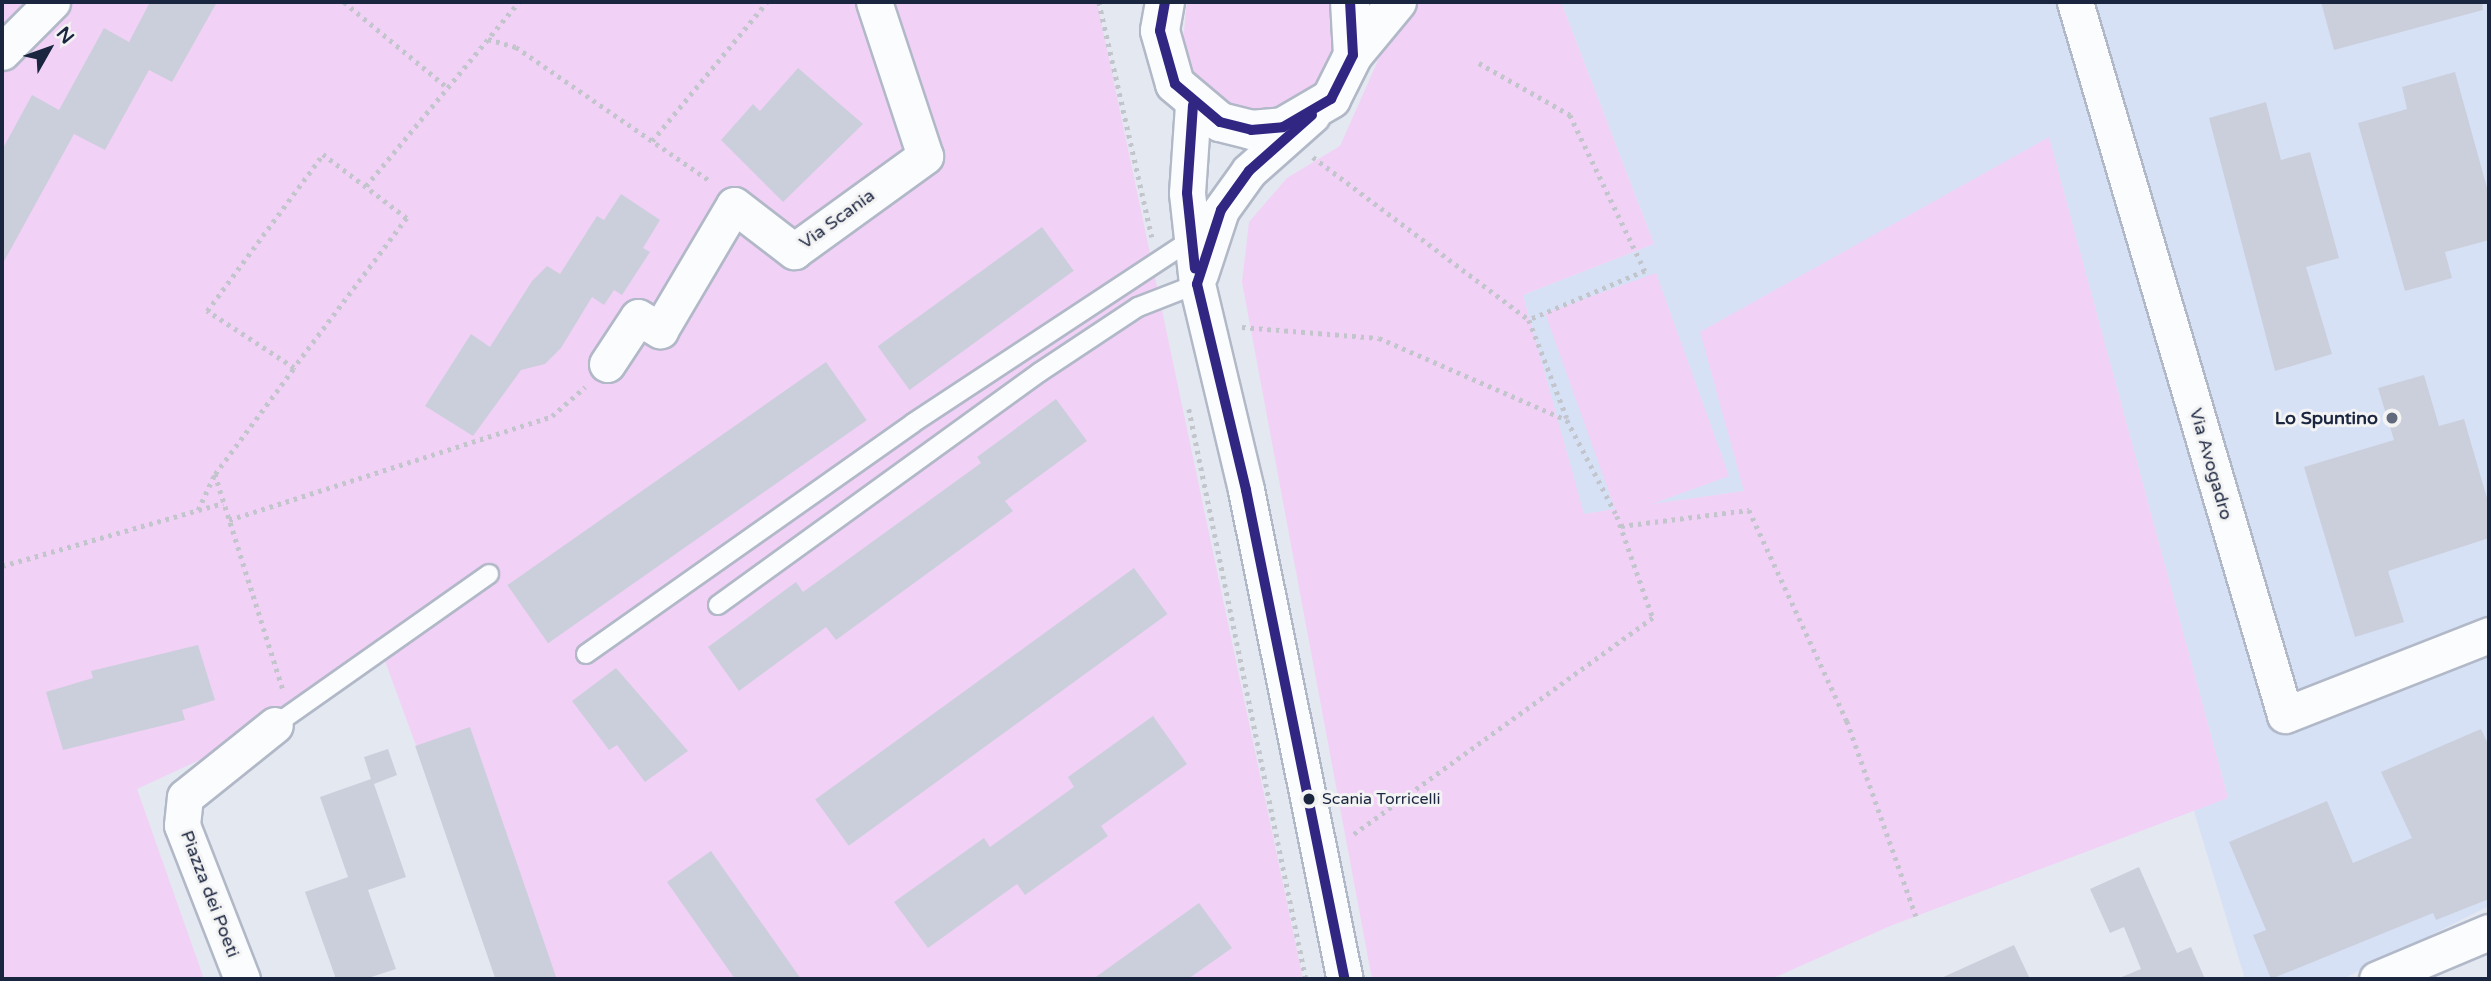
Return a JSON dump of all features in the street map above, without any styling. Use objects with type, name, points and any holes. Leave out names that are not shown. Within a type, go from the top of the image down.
[{"type":"main road","points":[[1165,2],[1164,58],[1193,105],[1220,122],[1251,130],[1300,126],[1345,78],[1353,55],[1397,2]]},
{"type":"main road","points":[[1350,2],[1353,55]]},
{"type":"street","points":[[2,52],[52,2]]},
{"type":"street","name":"Via Scania","points":[[734,205],[794,251],[925,156],[874,2]]},
{"type":"street","name":"Via Avogadro","points":[[2075,2],[2285,715],[2489,635]]},
{"type":"street","points":[[1193,105],[1203,234],[1197,284],[1345,979]]},
{"type":"street","points":[[1203,234],[1250,172],[1300,126]]},
{"type":"street","points":[[607,363],[638,317],[660,330],[734,205]]},
{"type":"street","name":"Piazza dei Poeti","points":[[242,979],[183,825],[185,797],[283,720]]},
{"type":"street","points":[[2377,979],[2489,932]]},
{"type":"lane","points":[[586,654],[1156,258],[1203,234]]},
{"type":"lane","points":[[719,605],[1040,372],[1138,307],[1197,284]]},
{"type":"lane","points":[[283,720],[489,574]]},
{"type":"path","points":[[344,2],[448,88]]},
{"type":"path","points":[[366,187],[519,2]]},
{"type":"path","points":[[652,141],[767,2]]},
{"type":"path","points":[[1099,2],[1156,258]]},
{"type":"path","points":[[488,39],[516,47],[652,141],[734,205]]},
{"type":"path","points":[[1479,63],[1570,115],[1646,271],[1530,320]]},
{"type":"path","points":[[1300,126],[1530,320],[1567,419],[1621,526],[1653,618],[1320,862]]},
{"type":"path","points":[[197,510],[215,474],[407,218],[323,154],[207,311],[294,368]]},
{"type":"path","points":[[1208,328],[1275,326],[1379,338],[1567,419]]},
{"type":"path","points":[[229,520],[552,416],[607,363]]},
{"type":"path","points":[[1187,404],[1306,979]]},
{"type":"path","points":[[215,474],[283,720]]},
{"type":"path","points":[[2,566],[223,503]]},
{"type":"path","points":[[1621,526],[1749,510],[1847,721],[1916,916]]},
{"type":"shaded area","points":[[2,2],[1097,2],[1303,979],[502,979],[382,653],[275,725],[137,789],[204,979],[2,979]]},
{"type":"shaded area","points":[[1187,2],[1331,2],[1337,52],[1327,77],[1283,110],[1256,114],[1229,107],[1191,73],[1182,50]]},
{"type":"shaded area","points":[[1404,2],[1561,2],[1654,244],[1523,295],[1584,514],[1615,509],[1545,313],[1656,273],[1729,476],[1652,504],[1744,491],[1700,332],[2049,137],[2228,798],[1890,926],[1771,979],[1372,979],[1242,282],[1249,222],[1287,178],[1340,146]]},
{"type":"shaded area","points":[[1561,2],[2489,2],[2489,906],[2343,979],[2245,979],[2193,808],[2228,798],[2049,138],[1745,491],[1583,514],[1523,295],[1654,244]]},
{"type":"building","points":[[150,2],[217,2],[172,82],[149,70],[105,150],[74,134],[2,265],[2,150],[32,95],[59,110],[104,28],[129,42]]},
{"type":"building","points":[[2321,2],[2482,2],[2483,10],[2334,50]]},
{"type":"building","points":[[798,68],[863,124],[783,202],[721,140],[753,104],[760,111]]},
{"type":"building","points":[[2455,72],[2489,195],[2489,240],[2445,252],[2452,278],[2405,291],[2358,123],[2407,109],[2402,87]]},
{"type":"building","points":[[2266,102],[2281,160],[2310,152],[2339,258],[2306,267],[2332,354],[2275,371],[2209,118]]},
{"type":"building","points":[[621,194],[660,220],[643,248],[650,252],[622,295],[614,290],[604,305],[592,297],[561,348],[545,364],[521,370],[473,436],[425,406],[471,334],[490,347],[532,281],[547,266],[560,274],[597,216],[604,220]]},
{"type":"building","points":[[1042,227],[1074,271],[910,390],[878,346]]},
{"type":"building","points":[[826,362],[867,420],[548,643],[507,585]]},
{"type":"building","points":[[2424,375],[2439,426],[2464,419],[2489,505],[2489,538],[2388,571],[2404,622],[2355,637],[2304,467],[2394,440],[2378,388]]},
{"type":"building","points":[[1056,399],[1087,441],[1005,501],[1013,511],[836,640],[826,627],[739,691],[708,647],[796,582],[803,592],[981,463],[977,457]]},
{"type":"building","points":[[1134,568],[1168,614],[849,846],[815,800]]},
{"type":"building","points":[[198,645],[215,700],[182,710],[185,720],[63,750],[46,692],[93,678],[91,671]]},
{"type":"building","points":[[616,668],[688,751],[645,782],[617,745],[609,750],[572,701]]},
{"type":"building","points":[[1153,716],[1187,764],[1101,826],[1108,836],[1025,895],[1017,884],[928,948],[894,902],[984,838],[990,847],[1074,787],[1068,777]]},
{"type":"building","points":[[470,727],[557,979],[495,979],[415,746]]},
{"type":"building","points":[[2481,729],[2489,746],[2489,899],[2436,920],[2433,913],[2271,979],[2253,935],[2266,930],[2229,842],[2327,801],[2353,863],[2412,838],[2381,772]]},
{"type":"building","points":[[388,749],[397,775],[374,784],[406,877],[368,890],[396,969],[365,979],[336,979],[305,892],[348,877],[320,797],[371,779],[364,757]]},
{"type":"building","points":[[711,851],[801,979],[735,979],[667,882]]},
{"type":"building","points":[[2139,867],[2177,953],[2191,947],[2205,979],[2117,979],[2141,969],[2124,927],[2110,933],[2090,889]]},
{"type":"building","points":[[1199,903],[1232,948],[1188,979],[1093,979]]},
{"type":"building","points":[[2014,945],[2030,979],[1939,979]]},
{"type":"transit line","points":[[1165,2],[1160,31],[1175,84],[1220,122],[1251,130],[1283,127],[1331,99],[1353,55],[1350,2]]},
{"type":"transit line","points":[[1193,105],[1187,193],[1195,269]]},
{"type":"transit line","points":[[1312,115],[1249,171],[1221,210],[1197,284],[1246,490],[1345,979]]},
{"type":"place","name":"Lo Spuntino","points":[[2392,418]]},
{"type":"place","name":"Scania Torricelli","points":[[1309,799]]}]
